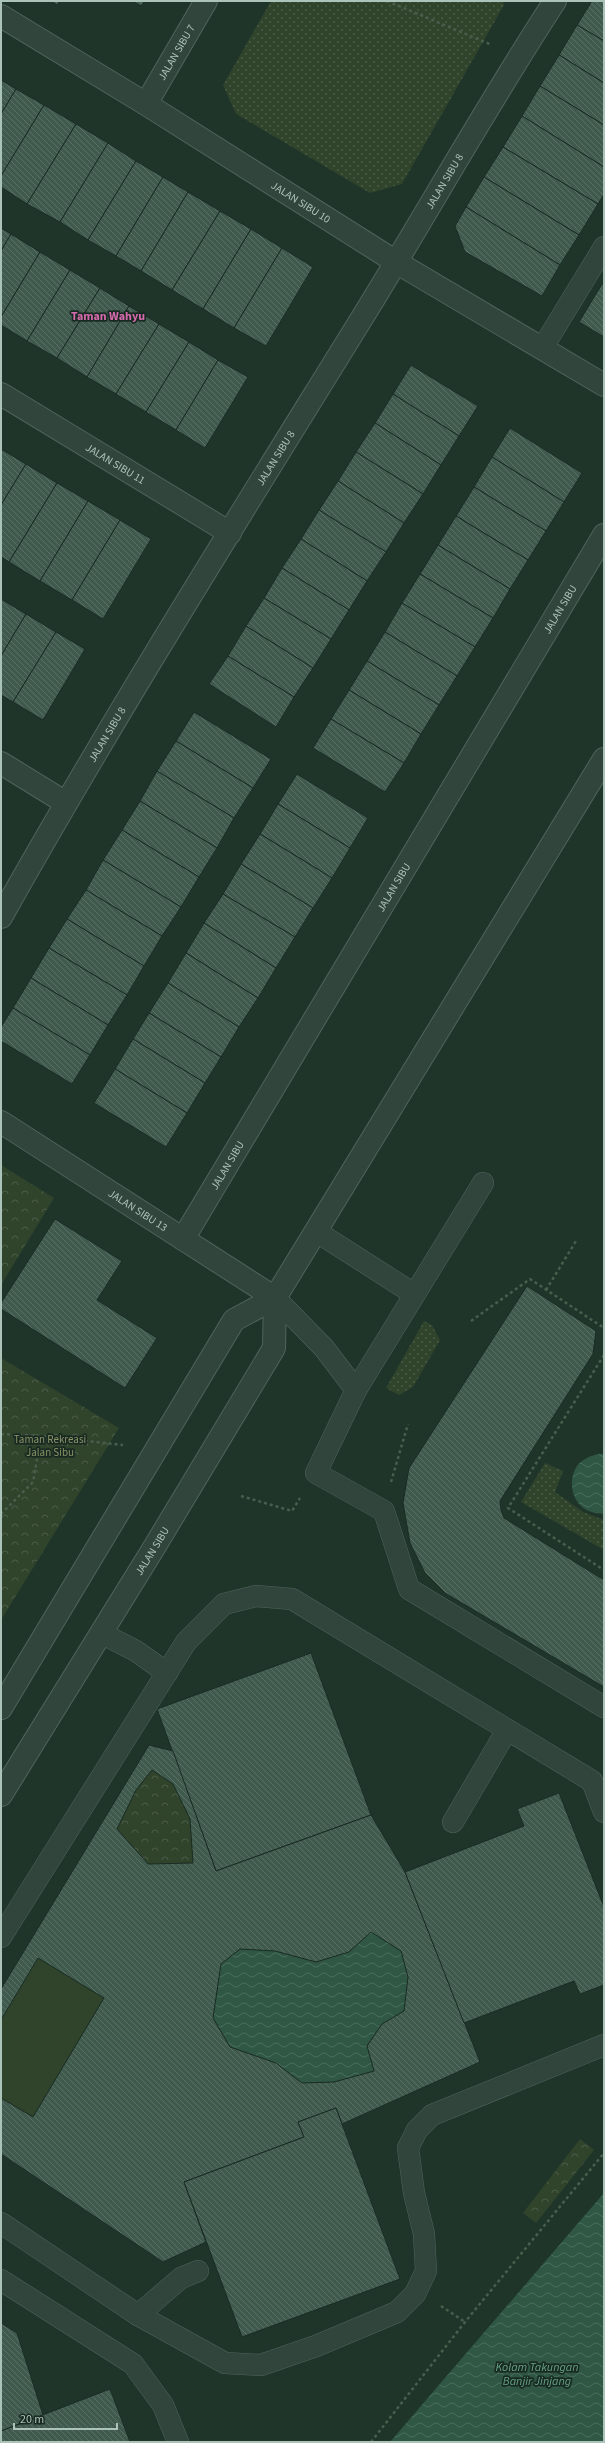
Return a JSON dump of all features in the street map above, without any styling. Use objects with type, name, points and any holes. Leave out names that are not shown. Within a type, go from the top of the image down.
[{"type":"street","name":"JALAN SIBU 7","points":[[146,104],[206,1]]},
{"type":"street","name":"JALAN SIBU 8","points":[[1,918],[66,803],[396,262],[519,56],[555,1]]},
{"type":"street","name":"JALAN SIBU 10","points":[[1,16],[146,104],[396,262],[543,347],[604,385]]},
{"type":"street","name":"JALAN SIBU 11","points":[[1,394],[230,533]]},
{"type":"street","name":"JALAN SIBU","points":[[184,1239],[604,535]]},
{"type":"street","points":[[1,1708],[234,1320],[275,1298],[317,1232],[604,759]]},
{"type":"street","points":[[1,763],[66,803]]},
{"type":"street","name":"JALAN SIBU 13","points":[[1,1122],[275,1298]]},
{"type":"street","name":"JALAN SIBU","points":[[1,1795],[274,1348],[275,1298]]},
{"type":"lane","points":[[543,347],[604,247]]},
{"type":"lane","points":[[483,1184],[356,1390],[316,1474],[384,1511],[409,1589],[604,1707]]},
{"type":"lane","points":[[317,1232],[414,1294]]},
{"type":"lane","points":[[275,1298],[324,1348],[356,1390]]},
{"type":"lane","points":[[1,1938],[186,1642],[224,1604],[256,1596],[292,1599],[592,1781],[604,1812]]},
{"type":"lane","points":[[101,1633],[136,1651],[166,1673]]},
{"type":"lane","points":[[453,1822],[508,1730]]},
{"type":"lane","points":[[1,2223],[138,2315],[224,2362],[261,2365],[316,2346],[397,2312],[416,2294],[426,2271],[424,2234],[414,2194],[408,2148],[417,2130],[432,2115],[604,2045]]},
{"type":"lane","points":[[138,2315],[181,2278],[198,2271]]},
{"type":"lane","points":[[2,2283],[133,2364],[163,2405],[178,2442]]},
{"type":"path","points":[[387,1],[519,56]]},
{"type":"path","points":[[546,1290],[576,1241]]},
{"type":"path","points":[[471,1321],[530,1279],[604,1328]]},
{"type":"path","points":[[604,1355],[508,1508],[604,1570]]},
{"type":"path","points":[[384,1511],[408,1424]]},
{"type":"path","points":[[1,1434],[41,1436],[123,1445]]},
{"type":"path","points":[[1,1514],[33,1482],[41,1436]]},
{"type":"path","points":[[241,1496],[292,1511],[316,1474]]},
{"type":"path","points":[[371,2442],[470,2316],[604,2153]]},
{"type":"green space","points":[[271,1],[503,1],[504,5],[402,184],[370,193],[236,114],[223,85]]},
{"type":"green space","points":[[1,1165],[54,1198],[1,1285]]},
{"type":"green space","points":[[424,1321],[432,1325],[440,1340],[413,1387],[399,1395],[386,1388]]},
{"type":"green space","name":"Taman Rekreasi Jalan Sibu","points":[[1,1358],[119,1428],[1,1620]]},
{"type":"green space","points":[[545,1463],[563,1471],[555,1492],[583,1512],[604,1520],[604,1550],[521,1502]]},
{"type":"green space","points":[[152,1770],[173,1784],[190,1819],[193,1863],[148,1864],[117,1829],[136,1790]]},
{"type":"green space","points":[[38,1958],[104,1998],[33,2117],[1,2098],[1,2020]]},
{"type":"green space","points":[[580,2139],[594,2150],[536,2223],[523,2213]]},
{"type":"water","points":[[598,1454],[604,1454],[604,1514],[591,1512],[583,1508],[575,1498],[572,1485],[574,1472],[581,1461]]},
{"type":"water","points":[[371,1932],[401,1951],[408,1977],[404,2011],[382,2024],[367,2045],[374,2071],[334,2082],[302,2083],[276,2063],[230,2047],[213,2018],[221,1964],[240,1949],[275,1951],[316,1962],[349,1952]]},
{"type":"water","name":"Kolam Takungan Banjir Jinjang","points":[[604,2193],[604,2442],[390,2442]]},
{"type":"building","points":[[51,1],[60,1],[57,5]]},
{"type":"building","points":[[132,1],[145,1],[141,6]]},
{"type":"building","points":[[592,1],[604,1],[604,41],[577,25]]},
{"type":"building","points":[[577,25],[604,41],[604,83],[559,55]]},
{"type":"building","points":[[559,55],[604,83],[604,125],[540,86]]},
{"type":"building","points":[[1,80],[16,89],[1,114]]},
{"type":"building","points":[[540,86],[604,125],[604,167],[522,116]]},
{"type":"building","points":[[16,89],[44,105],[1,176],[1,114]]},
{"type":"building","points":[[44,105],[76,124],[27,204],[1,187],[1,176]]},
{"type":"building","points":[[522,116],[604,167],[604,194],[598,204],[503,147]]},
{"type":"building","points":[[76,124],[108,143],[60,222],[27,204]]},
{"type":"building","points":[[108,143],[136,161],[88,240],[60,222]]},
{"type":"building","points":[[503,147],[598,204],[579,235],[484,177]]},
{"type":"building","points":[[136,161],[163,177],[116,256],[88,240]]},
{"type":"building","points":[[163,177],[188,192],[141,271],[116,256]]},
{"type":"building","points":[[484,177],[579,235],[560,265],[466,207]]},
{"type":"building","points":[[188,192],[220,211],[172,290],[141,271]]},
{"type":"building","points":[[466,207],[560,265],[542,296],[465,252],[455,226]]},
{"type":"building","points":[[220,211],[251,229],[203,309],[172,290]]},
{"type":"building","points":[[1,228],[11,234],[1,251]]},
{"type":"building","points":[[251,229],[282,248],[234,328],[203,309]]},
{"type":"building","points":[[11,234],[40,252],[1,317],[1,251]]},
{"type":"building","points":[[282,248],[313,267],[266,346],[234,328]]},
{"type":"building","points":[[40,252],[70,270],[27,341],[1,325],[1,317]]},
{"type":"building","points":[[70,270],[100,288],[57,358],[27,341]]},
{"type":"building","points":[[602,284],[604,285],[604,337],[579,322]]},
{"type":"building","points":[[100,288],[129,306],[87,377],[57,358]]},
{"type":"building","points":[[129,306],[159,324],[116,394],[87,377]]},
{"type":"building","points":[[159,324],[189,342],[146,412],[116,394]]},
{"type":"building","points":[[189,342],[218,360],[176,430],[146,412]]},
{"type":"building","points":[[218,360],[248,377],[205,448],[176,430]]},
{"type":"building","points":[[411,365],[478,406],[459,436],[393,394]]},
{"type":"building","points":[[393,394],[459,436],[441,465],[375,423]]},
{"type":"building","points":[[375,423],[441,465],[423,494],[356,452]]},
{"type":"building","points":[[510,428],[582,473],[564,502],[492,457]]},
{"type":"building","points":[[1,449],[26,464],[1,505]]},
{"type":"building","points":[[356,452],[423,494],[404,523],[338,481]]},
{"type":"building","points":[[492,457],[564,502],[546,531],[474,487]]},
{"type":"building","points":[[26,464],[57,483],[9,562],[1,557],[1,505]]},
{"type":"building","points":[[338,481],[404,523],[386,552],[319,510]]},
{"type":"building","points":[[57,483],[88,501],[40,581],[9,562]]},
{"type":"building","points":[[474,487],[546,531],[528,560],[456,516]]},
{"type":"building","points":[[88,501],[120,520],[72,600],[40,581]]},
{"type":"building","points":[[319,510],[386,552],[367,581],[301,539]]},
{"type":"building","points":[[456,516],[528,560],[510,589],[438,545]]},
{"type":"building","points":[[120,520],[151,539],[103,619],[72,600]]},
{"type":"building","points":[[301,539],[367,581],[349,610],[282,568]]},
{"type":"building","points":[[438,545],[510,589],[493,618],[420,574]]},
{"type":"building","points":[[282,568],[349,610],[331,639],[264,598]]},
{"type":"building","points":[[420,574],[493,618],[475,647],[402,603]]},
{"type":"building","points":[[264,598],[331,639],[313,668],[246,626]]},
{"type":"building","points":[[1,599],[26,614],[1,656]]},
{"type":"building","points":[[402,603],[475,647],[457,676],[385,632]]},
{"type":"building","points":[[26,614],[56,632],[13,702],[1,695],[1,656]]},
{"type":"building","points":[[246,626],[313,668],[294,697],[228,656]]},
{"type":"building","points":[[56,632],[85,649],[43,720],[13,702]]},
{"type":"building","points":[[385,632],[457,676],[439,705],[367,661]]},
{"type":"building","points":[[228,656],[294,697],[276,727],[209,684]]},
{"type":"building","points":[[367,661],[439,705],[421,734],[349,690]]},
{"type":"building","points":[[349,690],[421,734],[404,763],[331,719]]},
{"type":"building","points":[[194,712],[271,759],[253,788],[176,741]]},
{"type":"building","points":[[331,719],[404,763],[385,792],[313,748]]},
{"type":"building","points":[[176,741],[253,788],[234,818],[157,771]]},
{"type":"building","points":[[157,771],[234,818],[217,848],[140,801]]},
{"type":"building","points":[[297,774],[368,818],[350,848],[278,804]]},
{"type":"building","points":[[140,801],[217,848],[199,877],[122,830]]},
{"type":"building","points":[[278,804],[350,848],[332,878],[260,834]]},
{"type":"building","points":[[122,830],[199,877],[181,907],[103,860]]},
{"type":"building","points":[[260,834],[332,878],[313,908],[241,864]]},
{"type":"building","points":[[103,860],[181,907],[162,936],[86,890]]},
{"type":"building","points":[[241,864],[313,908],[295,937],[223,894]]},
{"type":"building","points":[[86,890],[162,936],[144,966],[67,919]]},
{"type":"building","points":[[223,894],[295,937],[276,968],[204,923]]},
{"type":"building","points":[[67,919],[144,966],[127,995],[49,948]]},
{"type":"building","points":[[204,923],[276,968],[258,998],[186,953]]},
{"type":"building","points":[[49,948],[127,995],[108,1025],[31,978]]},
{"type":"building","points":[[186,953],[258,998],[239,1027],[168,983]]},
{"type":"building","points":[[31,978],[108,1025],[90,1055],[13,1008]]},
{"type":"building","points":[[168,983],[239,1027],[221,1057],[149,1013]]},
{"type":"building","points":[[13,1008],[90,1055],[72,1084],[1,1041],[1,1027]]},
{"type":"building","points":[[149,1013],[221,1057],[205,1083],[133,1039]]},
{"type":"building","points":[[133,1039],[205,1083],[187,1113],[115,1069]]},
{"type":"building","points":[[115,1069],[187,1113],[166,1147],[94,1103]]},
{"type":"building","points":[[55,1219],[122,1261],[97,1300],[157,1338],[125,1388],[1,1309],[1,1303]]},
{"type":"building","points":[[527,1286],[596,1331],[593,1354],[500,1501],[501,1510],[504,1518],[604,1580],[604,1687],[445,1593],[425,1573],[410,1543],[403,1503],[409,1468]]},
{"type":"building","points":[[311,1653],[371,1815],[216,1871],[157,1709]]},
{"type":"building","points":[[149,1745],[173,1751],[216,1871],[371,1815],[405,1872],[480,2062],[342,2124],[336,2108],[298,2122],[304,2137],[184,2182],[206,2242],[163,2262],[1,2154],[1,2098],[33,2117],[104,1998],[38,1958],[1,2020],[1,1989]],"holes":[[[152,1770],[173,1784],[190,1819],[193,1863],[148,1864],[117,1829],[136,1790]],[[371,1932],[401,1951],[408,1977],[404,2011],[382,2024],[367,2046],[374,2071],[334,2082],[302,2083],[276,2063],[230,2047],[213,2018],[221,1964],[240,1949],[275,1951],[316,1962],[349,1952]]]},
{"type":"building","points":[[559,1793],[604,1907],[604,1985],[580,1994],[574,1981],[464,2023],[405,1872],[524,1826],[517,1809]]},
{"type":"building","points":[[336,2108],[400,2279],[242,2337],[184,2182],[304,2137],[298,2122]]},
{"type":"building","points":[[1,2323],[17,2333],[43,2415],[1,2431]]},
{"type":"building","points":[[110,2389],[130,2442],[1,2442],[1,2431]]},
{"type":"district","name":"Taman Wahyu","points":[[108,316]]}]
